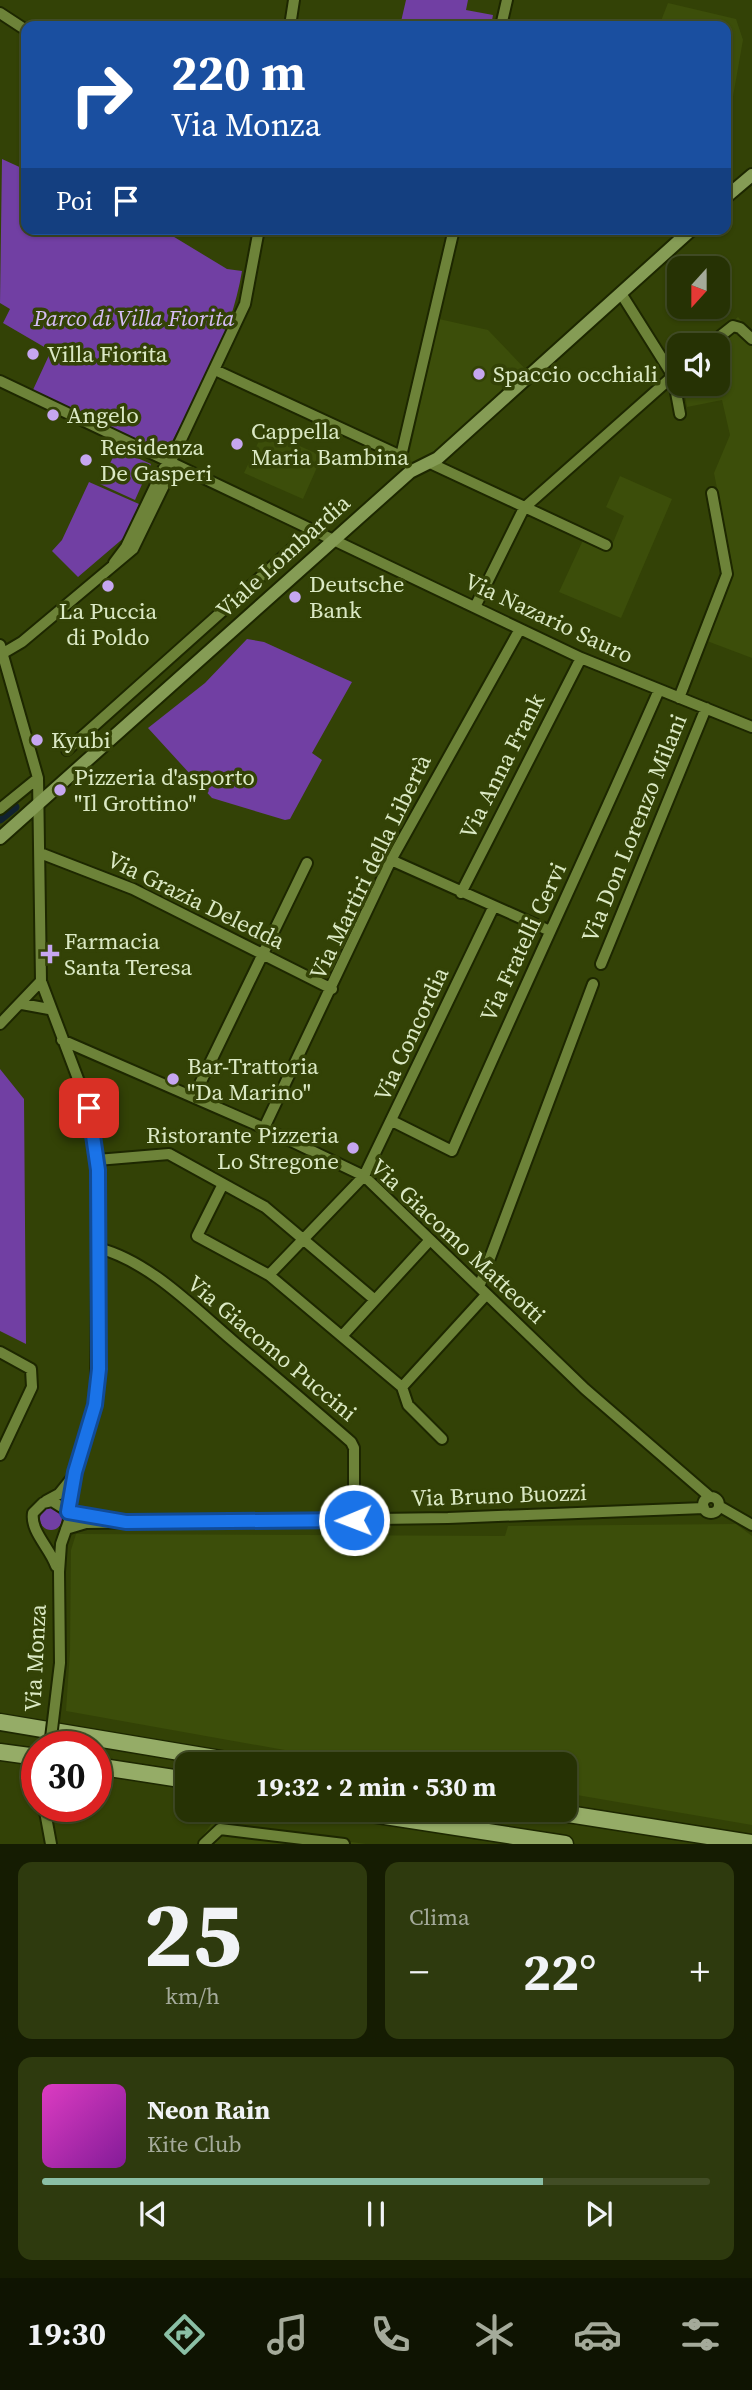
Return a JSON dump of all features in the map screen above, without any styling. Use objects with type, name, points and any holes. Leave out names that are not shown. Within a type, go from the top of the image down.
[{"type":"highway","points":[[0,1722],[179,1752]]},
{"type":"highway","points":[[0,1752],[21,1755]]},
{"type":"highway","points":[[112,1768],[175,1778]]},
{"type":"highway","points":[[577,1815],[752,1843]]},
{"type":"highway","points":[[423,1822],[565,1844]]},
{"type":"main road","points":[[731,193],[752,175]]},
{"type":"main road","name":"Viale Lombardia","points":[[0,838],[331,541],[413,470],[430,463],[622,295],[686,235]]},
{"type":"street","points":[[291,21],[294,0]]},
{"type":"street","points":[[502,21],[507,0]]},
{"type":"street","points":[[0,13],[21,27]]},
{"type":"street","points":[[75,1472],[59,1494],[37,1507],[32,1520],[37,1532],[53,1538],[65,1531],[75,1472],[96,1395],[97,1160],[89,1108],[49,1009],[41,981],[37,778],[1,652],[22,642],[128,553],[138,541],[171,471],[170,463],[247,298],[258,235]]},
{"type":"street","points":[[215,370],[401,456],[453,235]]},
{"type":"street","points":[[622,295],[667,361]]},
{"type":"street","points":[[724,333],[733,326],[740,328],[752,339]]},
{"type":"street","name":"Via Nazario Sauro","points":[[0,381],[581,658],[749,727]]},
{"type":"street","points":[[475,607],[524,508],[667,382]]},
{"type":"street","points":[[678,396],[680,414]]},
{"type":"street","points":[[430,463],[606,545]]},
{"type":"street","points":[[679,698],[727,574],[712,493]]},
{"type":"street","name":"Viale Lombardia","points":[[67,750],[312,531]]},
{"type":"street","name":"Via Martiri della Libertà","points":[[264,1128],[391,860],[520,628]]},
{"type":"street","name":"Via Anna Frank","points":[[461,893],[581,658]]},
{"type":"street","name":"Via Fratelli Cervi","points":[[392,1121],[452,1151],[550,931],[564,907],[659,690]]},
{"type":"street","name":"Via Don Lorenzo Milani","points":[[601,964],[706,708]]},
{"type":"street","points":[[0,809],[37,778]]},
{"type":"street","name":"Via Grazia Deledda","points":[[40,853],[133,889],[332,989]]},
{"type":"street","points":[[391,860],[550,931]]},
{"type":"street","points":[[194,1096],[307,863]]},
{"type":"street","name":"Via Concordia","points":[[269,1275],[364,1176],[494,908]]},
{"type":"street","points":[[0,1024],[22,1004],[41,981]]},
{"type":"street","points":[[402,1388],[482,1291],[593,984]]},
{"type":"street","points":[[22,1004],[49,1009]]},
{"type":"street","name":"Via Giacomo Matteotti","points":[[62,1040],[194,1096],[364,1176],[584,1389],[710,1497],[717,1500],[719,1506],[752,1525]]},
{"type":"street","points":[[97,1160],[169,1154],[265,1207],[304,1237],[375,1300]]},
{"type":"street","points":[[223,1184],[197,1236],[269,1275],[402,1388],[408,1405],[442,1439]]},
{"type":"street","points":[[342,1336],[430,1240]]},
{"type":"street","name":"Via Giacomo Puccini","points":[[98,1248],[117,1252],[145,1270],[198,1311],[351,1442],[354,1448],[354,1520]]},
{"type":"street","points":[[0,1352],[31,1369],[32,1387],[0,1455]]},
{"type":"street","points":[[710,1497],[704,1501],[704,1508],[713,1512],[719,1506]]},
{"type":"street","points":[[43,1503],[52,1501],[68,1511]]},
{"type":"street","name":"Via Bruno Buozzi","points":[[65,1531],[79,1524],[126,1522],[354,1520],[704,1508]]},
{"type":"street","name":"Via Bruno Buozzi","points":[[68,1511],[126,1522]]},
{"type":"street","name":"Via Monza","points":[[52,1731],[60,1670],[59,1572],[65,1531]]},
{"type":"street","name":"Via Monza","points":[[37,1532],[51,1550],[59,1572]]},
{"type":"street","points":[[47,1822],[51,1844]]},
{"type":"street","points":[[204,1844],[220,1829],[344,1844]]},
{"type":"shaded area","points":[[668,3],[736,19],[743,40],[731,108],[731,21],[661,21]]},
{"type":"shaded area","points":[[738,317],[752,332],[752,658],[707,641],[733,569],[714,473],[730,435],[722,400],[687,407],[685,396],[730,396],[730,333],[719,333]]},
{"type":"shaded area","points":[[439,319],[488,330],[530,374],[433,459],[415,465],[408,459]]},
{"type":"shaded area","points":[[264,430],[322,456],[303,499],[244,473]]},
{"type":"shaded area","points":[[620,476],[672,499],[621,618],[559,592],[584,538],[610,550],[624,516],[606,507]]},
{"type":"shaded area","points":[[736,1524],[752,1536],[752,1825],[577,1795],[577,1752],[296,1752],[66,1711],[70,1651],[71,1550],[76,1534],[505,1536],[508,1526]]},
{"type":"shaded area","points":[[212,1823],[366,1844],[197,1844]]},
{"type":"green space","points":[[406,0],[468,0],[466,10],[493,15],[492,21],[401,21]]},
{"type":"green space","name":"Parco di Villa Fiorita","points":[[2,159],[21,168],[21,235],[171,235],[227,269],[242,271],[230,320],[221,343],[164,457],[32,392],[51,351],[3,323],[10,309],[0,303]]},
{"type":"green space","points":[[117,449],[151,464],[135,500],[100,484]]},
{"type":"green space","points":[[89,482],[139,504],[126,536],[78,577],[52,551],[62,540]]},
{"type":"green space","points":[[247,639],[264,642],[352,682],[312,753],[322,760],[290,819],[285,820],[212,798],[148,728],[205,683]]},
{"type":"green space","points":[[0,1069],[24,1099],[26,1344],[0,1331]]},
{"type":"green space","points":[[51,1508],[59,1511],[62,1519],[59,1527],[51,1530],[43,1527],[40,1519],[43,1511]]},
{"type":"waterway","points":[[0,819],[15,807]]},
{"type":"place","name":"Villa Fiorita","points":[[33,354]]},
{"type":"place","name":"Spaccio occhiali","points":[[479,374]]},
{"type":"place","name":"Angelo","points":[[53,415]]},
{"type":"place","name":"Cappella Maria Bambina","points":[[237,444]]},
{"type":"place","name":"Residenza De Gasperi","points":[[86,460]]},
{"type":"place","name":"La Puccia di Poldo","points":[[108,586]]},
{"type":"place","name":"Deutsche Bank","points":[[295,597]]},
{"type":"place","name":"Kyubi","points":[[37,740]]},
{"type":"place","name":"Pizzeria d'asporto \"Il Grottino\"","points":[[60,790]]},
{"type":"place","name":"Farmacia Santa Teresa","points":[[50,954]]},
{"type":"place","name":"Bar-Trattoria \"Da Marino\"","points":[[173,1079]]},
{"type":"place","name":"Ristorante Pizzeria Lo Stregone","points":[[353,1148]]},
{"type":"route","points":[[89,1108],[98,1170],[99,1369],[95,1405],[75,1472],[68,1512],[126,1522],[354,1520]]}]
